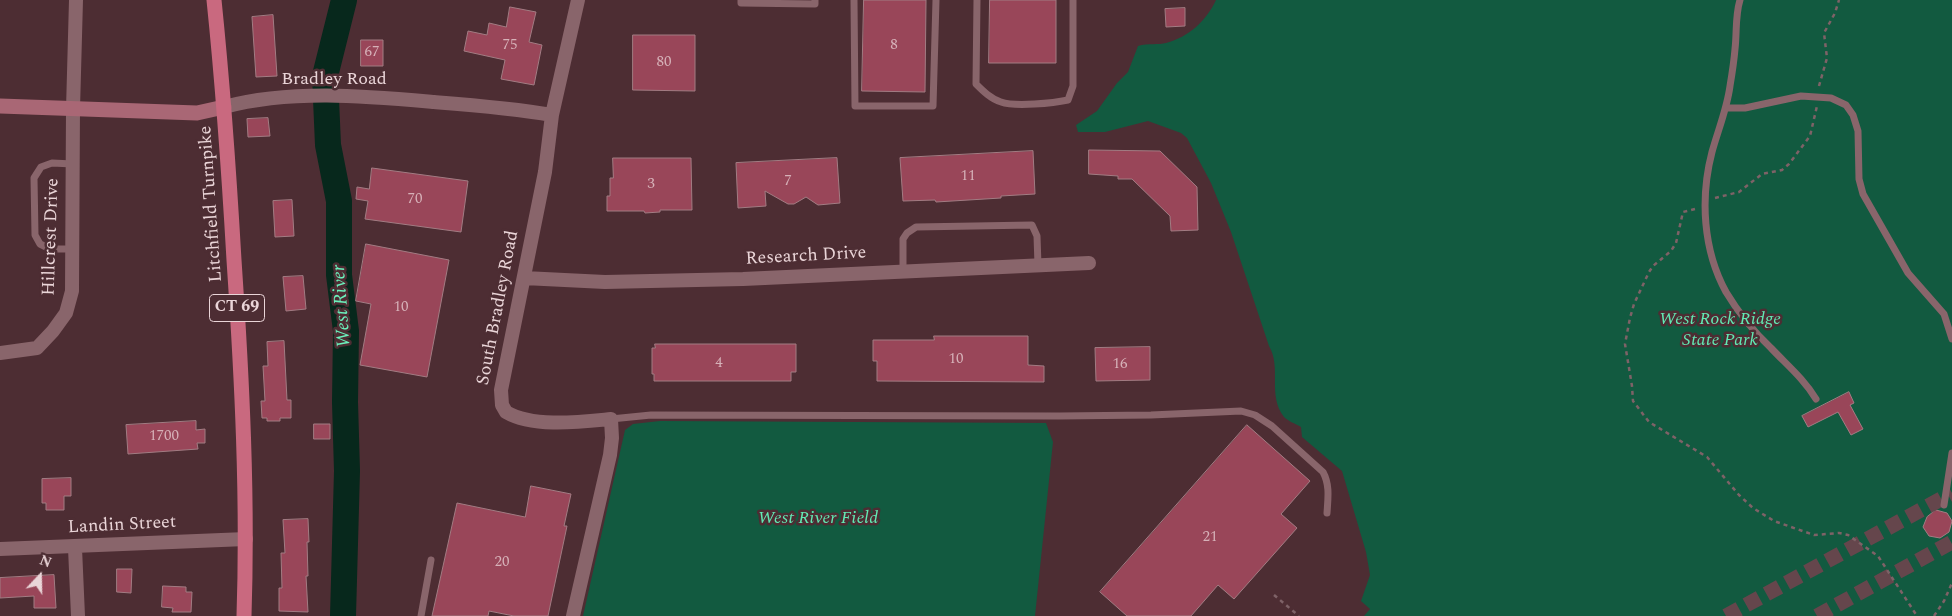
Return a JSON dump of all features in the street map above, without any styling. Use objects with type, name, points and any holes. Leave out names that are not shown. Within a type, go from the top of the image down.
[{"type":"main road","name":"Litchfield Turnpike","points":[[214,0],[224,106],[241,367],[246,539],[244,616]]},
{"type":"street","name":"Hillcrest Drive","points":[[0,353],[37,348],[66,313],[72,291],[73,109],[76,0]]},
{"type":"street","points":[[552,115],[578,0]]},
{"type":"street","name":"Bradley Road","points":[[0,106],[197,113],[251,100],[339,97],[465,104],[552,115]]},
{"type":"street","name":"South Bradley Road","points":[[552,115],[545,172],[501,390],[502,405],[506,412],[534,421],[611,419]]},
{"type":"street","name":"Research Drive","points":[[524,278],[605,282],[743,279],[1089,262]]},
{"type":"street","points":[[573,616],[610,455],[612,438],[611,419]]},
{"type":"street","name":"Landin Street","points":[[0,550],[246,539]]},
{"type":"street","points":[[75,548],[78,616]]},
{"type":"lane","points":[[741,0],[741,3],[815,4],[815,0]]},
{"type":"lane","points":[[854,0],[855,106],[934,106],[936,0]]},
{"type":"lane","points":[[977,0],[976,84],[989,96],[1002,103],[1051,104],[1068,100],[1074,86],[1073,0]]},
{"type":"lane","points":[[1740,0],[1734,64],[1726,108],[1707,175],[1706,225],[1709,245],[1715,266],[1726,292],[1744,318],[1769,347],[1810,387],[1816,398]]},
{"type":"lane","points":[[1726,108],[1745,108],[1801,96],[1831,98],[1846,105],[1854,115],[1858,131],[1859,179],[1863,194],[1908,272],[1944,314],[1952,339]]},
{"type":"lane","points":[[72,249],[50,249],[40,244],[35,235],[34,178],[40,167],[52,163],[73,164]]},
{"type":"lane","points":[[902,271],[903,239],[906,233],[916,227],[1032,225],[1036,236],[1038,265]]},
{"type":"lane","points":[[611,419],[650,415],[1059,416],[1151,415],[1241,411],[1255,415],[1272,426],[1324,472],[1328,487],[1327,512]]},
{"type":"lane","points":[[1944,505],[1952,453]]},
{"type":"lane","points":[[421,616],[431,560]]},
{"type":"path","points":[[1934,616],[1944,602],[1952,583]]},
{"type":"path","points":[[1274,594],[1300,616]]},
{"type":"green space","name":"West Rock Ridge State Park","points":[[1216,0],[1952,0],[1952,616],[1364,616],[1370,609],[1361,601],[1370,575],[1366,552],[1342,471],[1302,437],[1301,427],[1284,417],[1279,409],[1275,391],[1273,354],[1231,232],[1211,183],[1187,138],[1181,133],[1148,121],[1105,132],[1078,132],[1076,125],[1097,111],[1117,83],[1128,72],[1138,46],[1166,43],[1182,37],[1202,21]]},
{"type":"green space","name":"West River Field","points":[[660,421],[1046,423],[1053,442],[1035,616],[583,616],[625,430],[633,424]]},
{"type":"building","points":[[864,0],[926,0],[925,92],[862,91]]},
{"type":"building","points":[[990,0],[1056,0],[1056,63],[989,63]]},
{"type":"building","points":[[510,7],[536,12],[529,42],[542,45],[534,85],[501,79],[505,60],[464,51],[468,31],[487,35],[489,23],[506,27]]},
{"type":"building","points":[[1185,8],[1185,26],[1166,27],[1165,9]]},
{"type":"building","points":[[273,15],[277,76],[256,77],[252,17]]},
{"type":"building","points":[[633,35],[695,35],[695,91],[633,90]]},
{"type":"building","points":[[361,40],[383,40],[383,66],[361,66]]},
{"type":"building","points":[[268,118],[270,136],[248,137],[247,119]]},
{"type":"building","points":[[1089,150],[1160,151],[1197,187],[1198,230],[1171,231],[1170,216],[1132,179],[1118,179],[1118,176],[1089,174]]},
{"type":"building","points":[[1033,151],[1035,194],[936,202],[935,200],[903,201],[900,158]]},
{"type":"building","points":[[613,158],[691,158],[692,210],[660,210],[660,212],[645,213],[644,211],[607,211],[607,196],[610,196],[610,178],[613,178]]},
{"type":"building","points":[[837,158],[840,203],[818,205],[806,197],[794,204],[788,204],[765,191],[766,206],[738,208],[736,163]]},
{"type":"building","points":[[372,168],[468,181],[461,232],[365,219],[368,201],[356,199],[357,187],[369,189]]},
{"type":"building","points":[[292,200],[294,236],[275,237],[273,201]]},
{"type":"building","points":[[366,244],[449,260],[427,377],[360,365],[371,304],[356,301]]},
{"type":"building","points":[[303,276],[306,309],[286,311],[283,277]]},
{"type":"building","points":[[934,336],[1028,336],[1028,365],[1044,366],[1044,382],[877,381],[877,361],[873,361],[873,340],[934,340]]},
{"type":"building","points":[[284,341],[287,400],[291,400],[291,418],[280,418],[280,421],[267,421],[267,418],[262,418],[261,401],[265,401],[263,366],[268,366],[267,342]]},
{"type":"building","points":[[655,344],[796,344],[796,372],[791,372],[791,381],[654,381],[654,374],[652,374],[652,348],[655,348]]},
{"type":"building","points":[[1150,347],[1150,380],[1096,381],[1095,348]]},
{"type":"building","points":[[1849,392],[1854,403],[1850,405],[1863,429],[1851,435],[1838,412],[1808,427],[1802,416]]},
{"type":"building","points":[[196,421],[196,430],[205,429],[205,443],[197,443],[198,449],[128,454],[126,425]]},
{"type":"building","points":[[314,424],[330,424],[330,439],[314,439]]},
{"type":"building","points":[[1247,425],[1310,481],[1281,514],[1297,528],[1234,599],[1218,585],[1191,616],[1127,616],[1100,592]]},
{"type":"building","points":[[71,478],[71,496],[64,496],[64,510],[46,510],[46,503],[42,503],[42,479]]},
{"type":"building","points":[[531,486],[571,494],[564,526],[567,526],[548,616],[514,616],[489,611],[488,616],[432,616],[457,503],[525,517]]},
{"type":"building","points":[[1936,510],[1947,513],[1952,521],[1949,532],[1940,538],[1929,536],[1923,527],[1927,517]]},
{"type":"building","points":[[308,519],[308,576],[306,576],[308,612],[279,611],[279,588],[282,588],[281,553],[285,553],[283,520]]},
{"type":"building","points":[[117,569],[132,569],[131,593],[117,592]]},
{"type":"building","points":[[54,575],[56,608],[34,608],[34,596],[0,598],[0,578]]},
{"type":"building","points":[[163,586],[186,587],[186,592],[192,592],[191,612],[172,612],[173,608],[162,607]]},
{"type":"waterway","name":"West River","points":[[343,616],[347,471],[345,402],[346,331],[339,275],[339,201],[328,145],[325,76],[344,0]]},
{"type":"tunnel","points":[[1726,616],[1952,493]]},
{"type":"tunnel","points":[[1817,616],[1952,542]]}]
